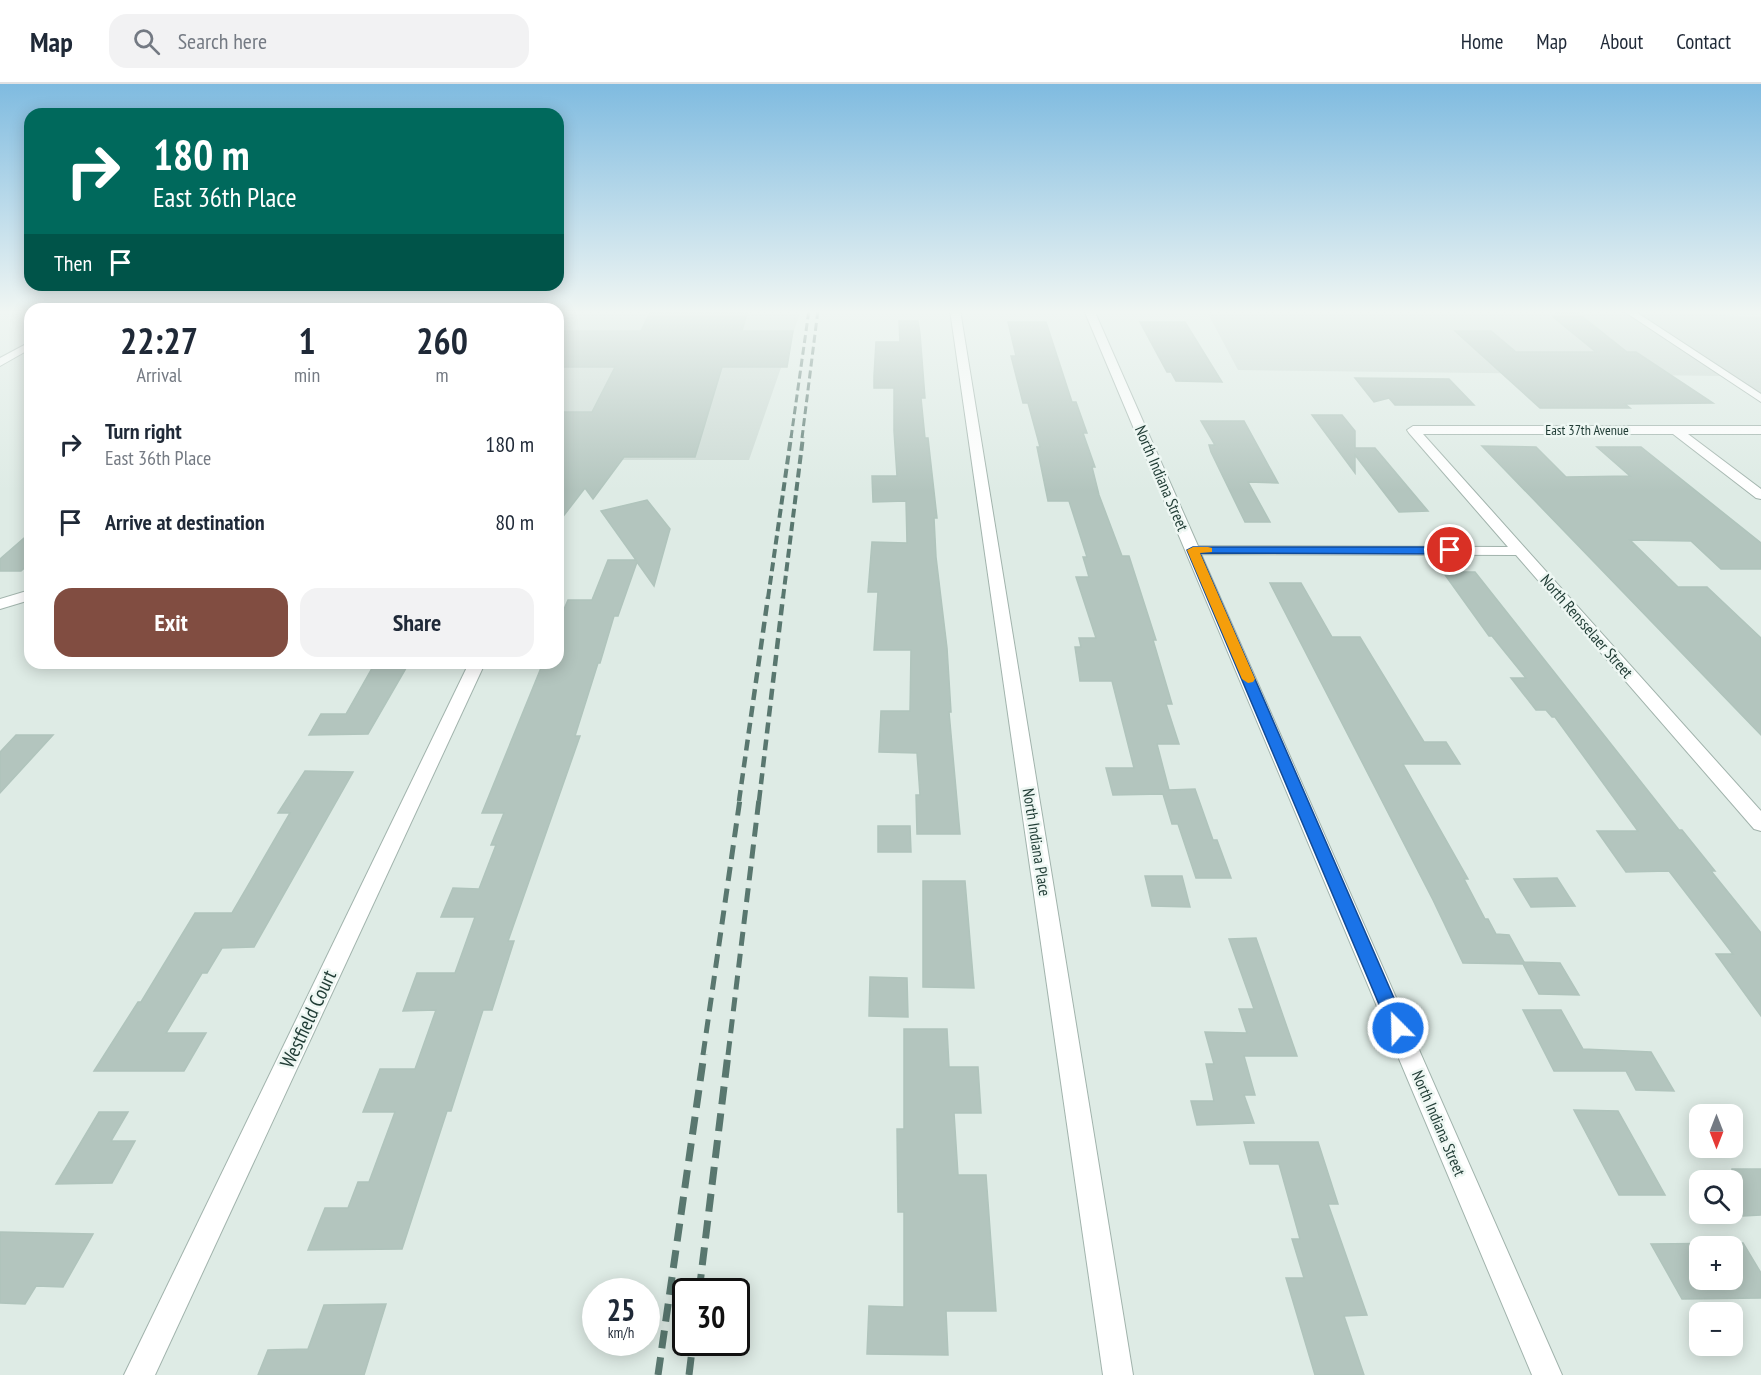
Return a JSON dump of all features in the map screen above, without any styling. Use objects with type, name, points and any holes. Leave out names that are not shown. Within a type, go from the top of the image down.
[{"type":"street","name":"North Indiana Place","points":[[964,370],[1118,1375]]},
{"type":"street","name":"North Indiana Street","points":[[1115,370],[1547,1375]]},
{"type":"street","points":[[1718,370],[1761,399]]},
{"type":"street","name":"East 37th Avenue","points":[[1413,430],[1761,430]]},
{"type":"street","name":"North Rensselaer Street","points":[[1413,430],[1761,824]]},
{"type":"street","points":[[1676,430],[1761,495]]},
{"type":"street","points":[[1193,550],[1521,551]]},
{"type":"street","points":[[0,604],[24,598]]},
{"type":"street","name":"Westfield Court","points":[[139,1375],[474,669]]},
{"type":"shaded area","points":[[564,370],[780,370],[749,460],[564,460]]},
{"type":"shaded area","points":[[1258,370],[1715,370],[1724,376]]},
{"type":"shaded area","points":[[1719,370],[1761,370],[1761,398]]},
{"type":"building","points":[[613,370],[721,370],[695,457],[624,457],[593,499],[585,488],[564,515],[564,412],[592,412]]},
{"type":"building","points":[[874,370],[923,370],[925,398],[921,398],[937,518],[934,518],[936,557],[947,648],[951,712],[949,712],[960,834],[917,834],[916,795],[920,795],[917,753],[879,752],[881,711],[910,711],[911,650],[874,650],[878,592],[868,592],[872,542],[907,543],[906,501],[873,502],[872,476],[897,476],[894,388],[874,388]]},
{"type":"building","points":[[1015,370],[1062,370],[1072,402],[1076,402],[1087,433],[1083,433],[1095,467],[1092,467],[1099,495],[1122,556],[1129,556],[1156,640],[1153,640],[1172,704],[1166,704],[1179,744],[1157,744],[1169,790],[1195,789],[1213,840],[1217,840],[1231,878],[1196,878],[1178,824],[1172,824],[1163,794],[1113,795],[1106,768],[1134,768],[1112,681],[1080,681],[1075,647],[1081,647],[1079,638],[1096,638],[1076,577],[1089,577],[1083,557],[1087,557],[1069,501],[1048,501],[1037,447],[1040,447],[1028,403],[1023,403]]},
{"type":"building","points":[[1166,370],[1215,370],[1222,382],[1176,381],[1171,372]]},
{"type":"building","points":[[1498,370],[1664,370],[1713,403],[1625,404],[1630,408],[1540,408]]},
{"type":"building","points":[[1355,378],[1449,379],[1474,405],[1395,405],[1389,398],[1374,402]]},
{"type":"building","points":[[1312,415],[1342,415],[1355,431],[1355,448],[1375,448],[1428,511],[1399,512],[1355,455],[1355,473]]},
{"type":"building","points":[[1201,421],[1244,421],[1278,483],[1248,482],[1270,522],[1245,522],[1211,452],[1209,445],[1215,445]]},
{"type":"building","points":[[1482,446],[1536,447],[1566,477],[1630,476],[1597,447],[1641,447],[1761,543],[1761,569],[1721,569],[1691,541],[1630,540],[1678,587],[1707,587],[1761,638],[1761,735]]},
{"type":"building","points":[[647,500],[670,529],[654,586],[637,562],[618,616],[614,616],[575,736],[580,736],[508,941],[514,941],[492,1010],[483,1010],[451,1111],[447,1111],[402,1249],[308,1250],[325,1208],[348,1208],[358,1182],[369,1182],[395,1112],[363,1112],[380,1069],[415,1069],[436,1010],[403,1011],[417,973],[455,973],[475,917],[441,917],[453,888],[479,889],[496,845],[491,845],[504,813],[482,813],[541,669],[564,669],[564,609],[568,600],[592,600],[608,560],[636,560],[601,511]]},
{"type":"building","points":[[24,538],[24,568],[21,571],[0,571],[0,559]]},
{"type":"building","points":[[1443,572],[1475,572],[1679,830],[1682,830],[1715,871],[1711,871],[1761,933],[1761,1016],[1716,954],[1733,954],[1669,871],[1626,872],[1597,831],[1638,831],[1555,717],[1552,717],[1546,710],[1536,710],[1511,678],[1526,678],[1492,636],[1489,636]]},
{"type":"building","points":[[1270,583],[1301,583],[1332,637],[1360,637],[1424,742],[1446,742],[1460,764],[1403,764],[1468,879],[1464,879],[1485,919],[1488,919],[1496,934],[1509,935],[1524,962],[1560,963],[1579,995],[1539,994],[1523,964],[1463,963]]},
{"type":"building","points":[[372,669],[406,669],[368,734],[309,735],[321,714],[346,714]]},
{"type":"building","points":[[16,735],[53,735],[0,793],[0,752]]},
{"type":"building","points":[[305,771],[353,772],[254,947],[222,948],[207,973],[202,973],[166,1033],[206,1033],[184,1071],[94,1071],[138,1002],[141,1002],[195,913],[232,913],[290,813],[278,813]]},
{"type":"building","points":[[878,826],[910,826],[911,852],[878,852]]},
{"type":"building","points":[[1145,876],[1182,876],[1190,907],[1152,906]]},
{"type":"building","points":[[1557,878],[1575,906],[1531,907],[1514,879]]},
{"type":"building","points":[[923,881],[965,881],[974,988],[923,987]]},
{"type":"building","points":[[1256,938],[1297,1056],[1244,1056],[1255,1095],[1244,1095],[1254,1123],[1197,1125],[1191,1101],[1214,1101],[1206,1064],[1214,1064],[1205,1032],[1247,1033],[1239,1009],[1254,1009],[1229,939]]},
{"type":"building","points":[[870,977],[907,978],[908,1017],[869,1016]]},
{"type":"building","points":[[1523,1010],[1561,1010],[1583,1049],[1651,1052],[1674,1091],[1636,1090],[1626,1071],[1554,1071]]},
{"type":"building","points":[[904,1029],[947,1029],[949,1067],[978,1067],[981,1113],[954,1113],[958,1175],[986,1175],[996,1311],[946,1311],[948,1355],[867,1354],[869,1306],[904,1307],[904,1212],[898,1212],[897,1129],[904,1129]]},
{"type":"building","points":[[1574,1110],[1618,1111],[1665,1195],[1619,1195]]},
{"type":"building","points":[[99,1112],[128,1112],[111,1141],[135,1141],[112,1183],[56,1184]]},
{"type":"building","points":[[1244,1142],[1318,1142],[1338,1204],[1328,1204],[1367,1315],[1344,1316],[1364,1375],[1315,1375],[1286,1278],[1304,1278],[1292,1239],[1300,1239],[1279,1164],[1250,1164]]},
{"type":"building","points":[[1761,1169],[1761,1215],[1743,1216],[1743,1170],[1732,1170]]},
{"type":"building","points":[[0,1232],[93,1234],[63,1287],[36,1286],[25,1304],[0,1303]]},
{"type":"building","points":[[1743,1243],[1761,1273],[1761,1298],[1682,1299],[1651,1244],[1689,1244],[1689,1290],[1743,1290]]},
{"type":"building","points":[[386,1304],[364,1375],[258,1375],[268,1350],[308,1349],[324,1305]]},
{"type":"railway","points":[[791,438],[801,370]]},
{"type":"railway","points":[[802,438],[810,370]]},
{"type":"railway","points":[[768,598],[791,437]]},
{"type":"railway","points":[[783,598],[803,437]]},
{"type":"railway","points":[[739,801],[768,597]]},
{"type":"railway","points":[[759,801],[783,597]]},
{"type":"railway","points":[[703,1055],[740,799]]},
{"type":"railway","points":[[728,1055],[759,799]]},
{"type":"railway","points":[[658,1375],[704,1054]]},
{"type":"railway","points":[[701,1278],[728,1054]]},
{"type":"railway","points":[[689,1375],[691,1356]]},
{"type":"slow traffic","points":[[1208,550],[1193,550],[1248,679]]},
{"type":"route","points":[[1398,1028],[1193,550],[1450,550]]}]
